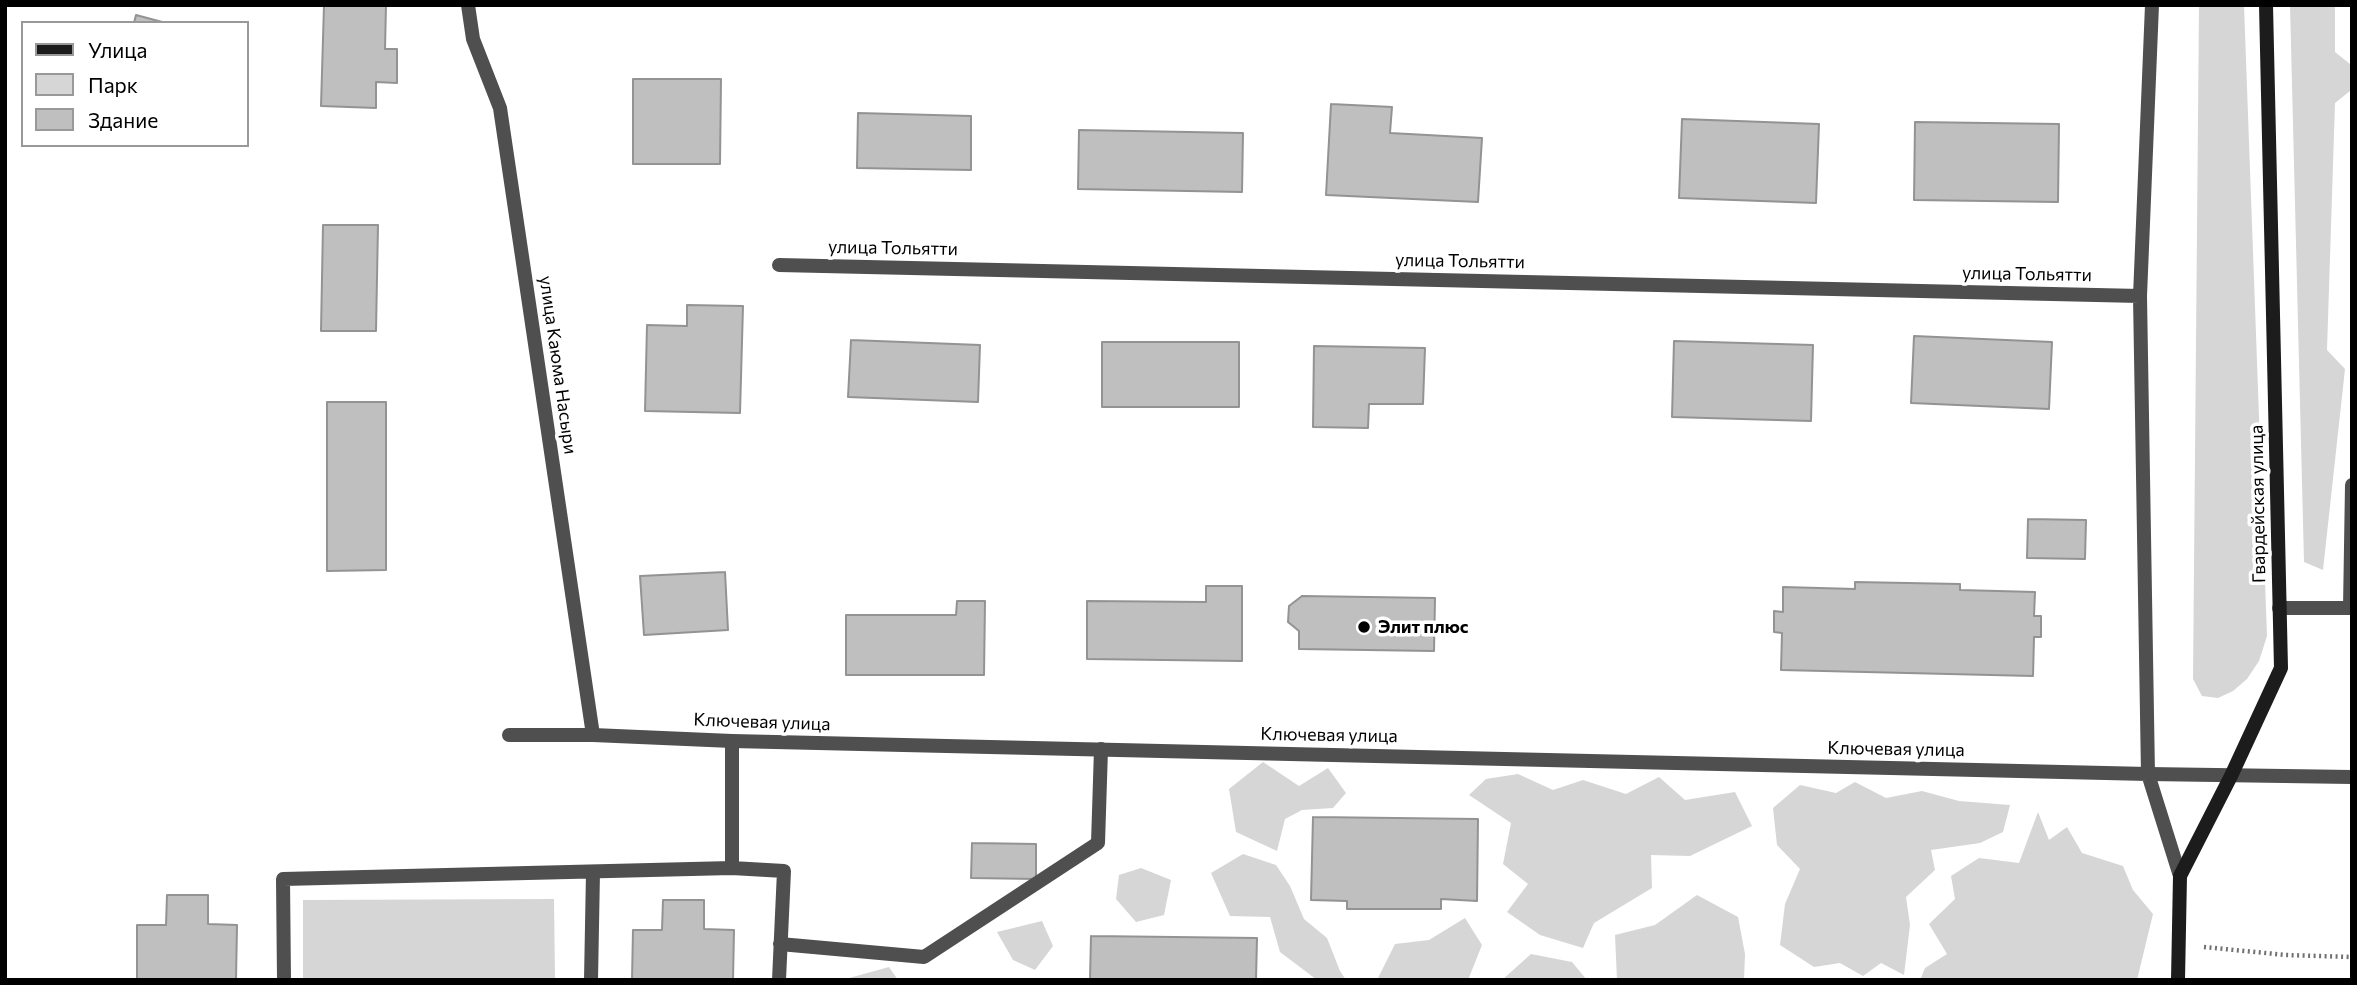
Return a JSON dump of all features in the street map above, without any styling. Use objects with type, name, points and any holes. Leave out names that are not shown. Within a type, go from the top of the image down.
[{"type":"street","name":"улица Каюма Насыри","points":[[468,5],[473,39],[500,108],[593,735]]},
{"type":"street","points":[[2152,5],[2140,296],[2148,774],[2180,876]]},
{"type":"street","name":"Гвардейская улица","points":[[2178,980],[2180,876],[2231,776],[2280,668],[2266,5]]},
{"type":"street","name":"улица Тольятти","points":[[779,265],[2140,296]]},
{"type":"street","points":[[2279,608],[2351,608],[2352,485]]},
{"type":"street","name":"Ключевая улица","points":[[509,735],[2352,778]]},
{"type":"street","points":[[732,741],[732,868]]},
{"type":"street","points":[[780,944],[924,957],[1098,843],[1101,749]]},
{"type":"street","points":[[284,980],[283,879],[732,868],[784,871],[779,980]]},
{"type":"street","points":[[592,980],[593,872]]},
{"type":"path","points":[[2179,944],[2286,955],[2352,957]]},
{"type":"green space","points":[[2199,5],[2244,5],[2267,636],[2259,661],[2247,679],[2233,691],[2218,698],[2202,696],[2193,679]]},
{"type":"green space","points":[[2290,5],[2335,5],[2335,52],[2350,64],[2350,91],[2335,103],[2327,350],[2345,369],[2323,570],[2304,562]]},
{"type":"green space","points":[[1263,762],[1299,786],[1328,768],[1346,793],[1333,808],[1302,810],[1285,819],[1277,851],[1236,832],[1229,789]]},
{"type":"green space","points":[[1518,774],[1553,790],[1583,780],[1626,794],[1659,777],[1685,800],[1735,792],[1752,826],[1690,856],[1651,855],[1652,888],[1594,923],[1583,948],[1540,935],[1507,912],[1528,884],[1503,864],[1511,823],[1469,795],[1486,779]]},
{"type":"green space","points":[[1855,782],[1886,798],[1922,791],[1959,801],[2010,805],[2003,832],[1980,843],[1931,850],[1935,870],[1906,897],[1910,925],[1904,975],[1881,963],[1863,976],[1840,963],[1814,967],[1780,945],[1785,904],[1800,869],[1777,845],[1773,808],[1800,785],[1836,793]]},
{"type":"green space","points":[[2038,812],[2049,840],[2067,827],[2082,853],[2123,866],[2133,890],[2153,914],[2137,980],[1920,980],[1925,968],[1947,954],[1929,924],[1955,899],[1951,876],[1979,858],[2019,863]]},
{"type":"green space","points":[[1243,854],[1276,865],[1290,886],[1304,919],[1327,938],[1346,980],[1317,980],[1280,952],[1270,917],[1230,916],[1211,873]]},
{"type":"green space","points":[[1141,868],[1171,880],[1164,915],[1136,922],[1116,899],[1119,875]]},
{"type":"green space","points":[[1697,895],[1738,917],[1745,954],[1744,980],[1617,980],[1615,935],[1655,925]]},
{"type":"green space","points":[[554,899],[555,980],[303,980],[303,900]]},
{"type":"green space","points":[[1465,918],[1482,945],[1468,980],[1378,978],[1395,944],[1429,940]]},
{"type":"green space","points":[[1042,921],[1053,946],[1035,970],[1013,960],[997,932]]},
{"type":"green space","points":[[1531,954],[1572,962],[1587,980],[1502,980]]},
{"type":"green space","points":[[889,967],[898,980],[844,980],[849,978]]},
{"type":"building","points":[[324,5],[386,5],[385,49],[397,49],[397,83],[376,82],[376,108],[321,106]]},
{"type":"building","points":[[136,15],[158,21],[134,21]]},
{"type":"building","points":[[633,79],[721,79],[720,164],[633,164]]},
{"type":"building","points":[[1331,104],[1392,107],[1390,133],[1482,138],[1478,202],[1326,195]]},
{"type":"building","points":[[858,113],[971,116],[971,170],[857,168]]},
{"type":"building","points":[[1682,119],[1819,124],[1816,203],[1679,198]]},
{"type":"building","points":[[1915,122],[2059,124],[2058,202],[1914,200]]},
{"type":"building","points":[[1079,130],[1243,133],[1242,192],[1078,189]]},
{"type":"building","points":[[323,225],[378,225],[376,331],[321,331]]},
{"type":"building","points":[[687,305],[743,306],[740,413],[645,411],[647,325],[687,326]]},
{"type":"building","points":[[1914,336],[2052,342],[2049,409],[1911,403]]},
{"type":"building","points":[[851,340],[980,345],[978,402],[848,397]]},
{"type":"building","points":[[1674,341],[1813,345],[1811,421],[1672,417]]},
{"type":"building","points":[[1102,342],[1239,342],[1239,407],[1102,407]]},
{"type":"building","points":[[1314,346],[1425,348],[1423,404],[1369,404],[1368,428],[1313,427]]},
{"type":"building","points":[[327,402],[386,402],[386,570],[327,571]]},
{"type":"building","points":[[2028,519],[2086,520],[2085,559],[2027,558]]},
{"type":"building","points":[[725,572],[728,630],[644,635],[640,576]]},
{"type":"building","points":[[1855,582],[1960,584],[1960,590],[2035,592],[2034,616],[2041,616],[2041,637],[2034,637],[2033,676],[1781,670],[1782,633],[1774,632],[1774,611],[1783,612],[1783,587],[1855,589]]},
{"type":"building","points":[[1206,586],[1242,586],[1242,661],[1087,659],[1087,601],[1206,602]]},
{"type":"building","name":"Элит плюс","points":[[1302,596],[1435,598],[1434,651],[1299,649],[1299,631],[1288,622],[1289,606]]},
{"type":"building","points":[[957,601],[985,601],[984,675],[846,675],[846,615],[956,615]]},
{"type":"building","points":[[1313,817],[1478,819],[1477,901],[1441,899],[1441,909],[1347,909],[1347,901],[1311,900]]},
{"type":"building","points":[[972,843],[1036,844],[1036,879],[971,878]]},
{"type":"building","points":[[167,895],[208,895],[208,924],[237,925],[236,980],[137,980],[137,925],[166,925]]},
{"type":"building","points":[[663,900],[704,900],[704,929],[734,930],[733,980],[632,980],[633,930],[662,930]]},
{"type":"building","points":[[1091,936],[1257,938],[1256,980],[1090,980]]},
{"type":"place","name":"Элит плюс","points":[[1364,627]]}]
